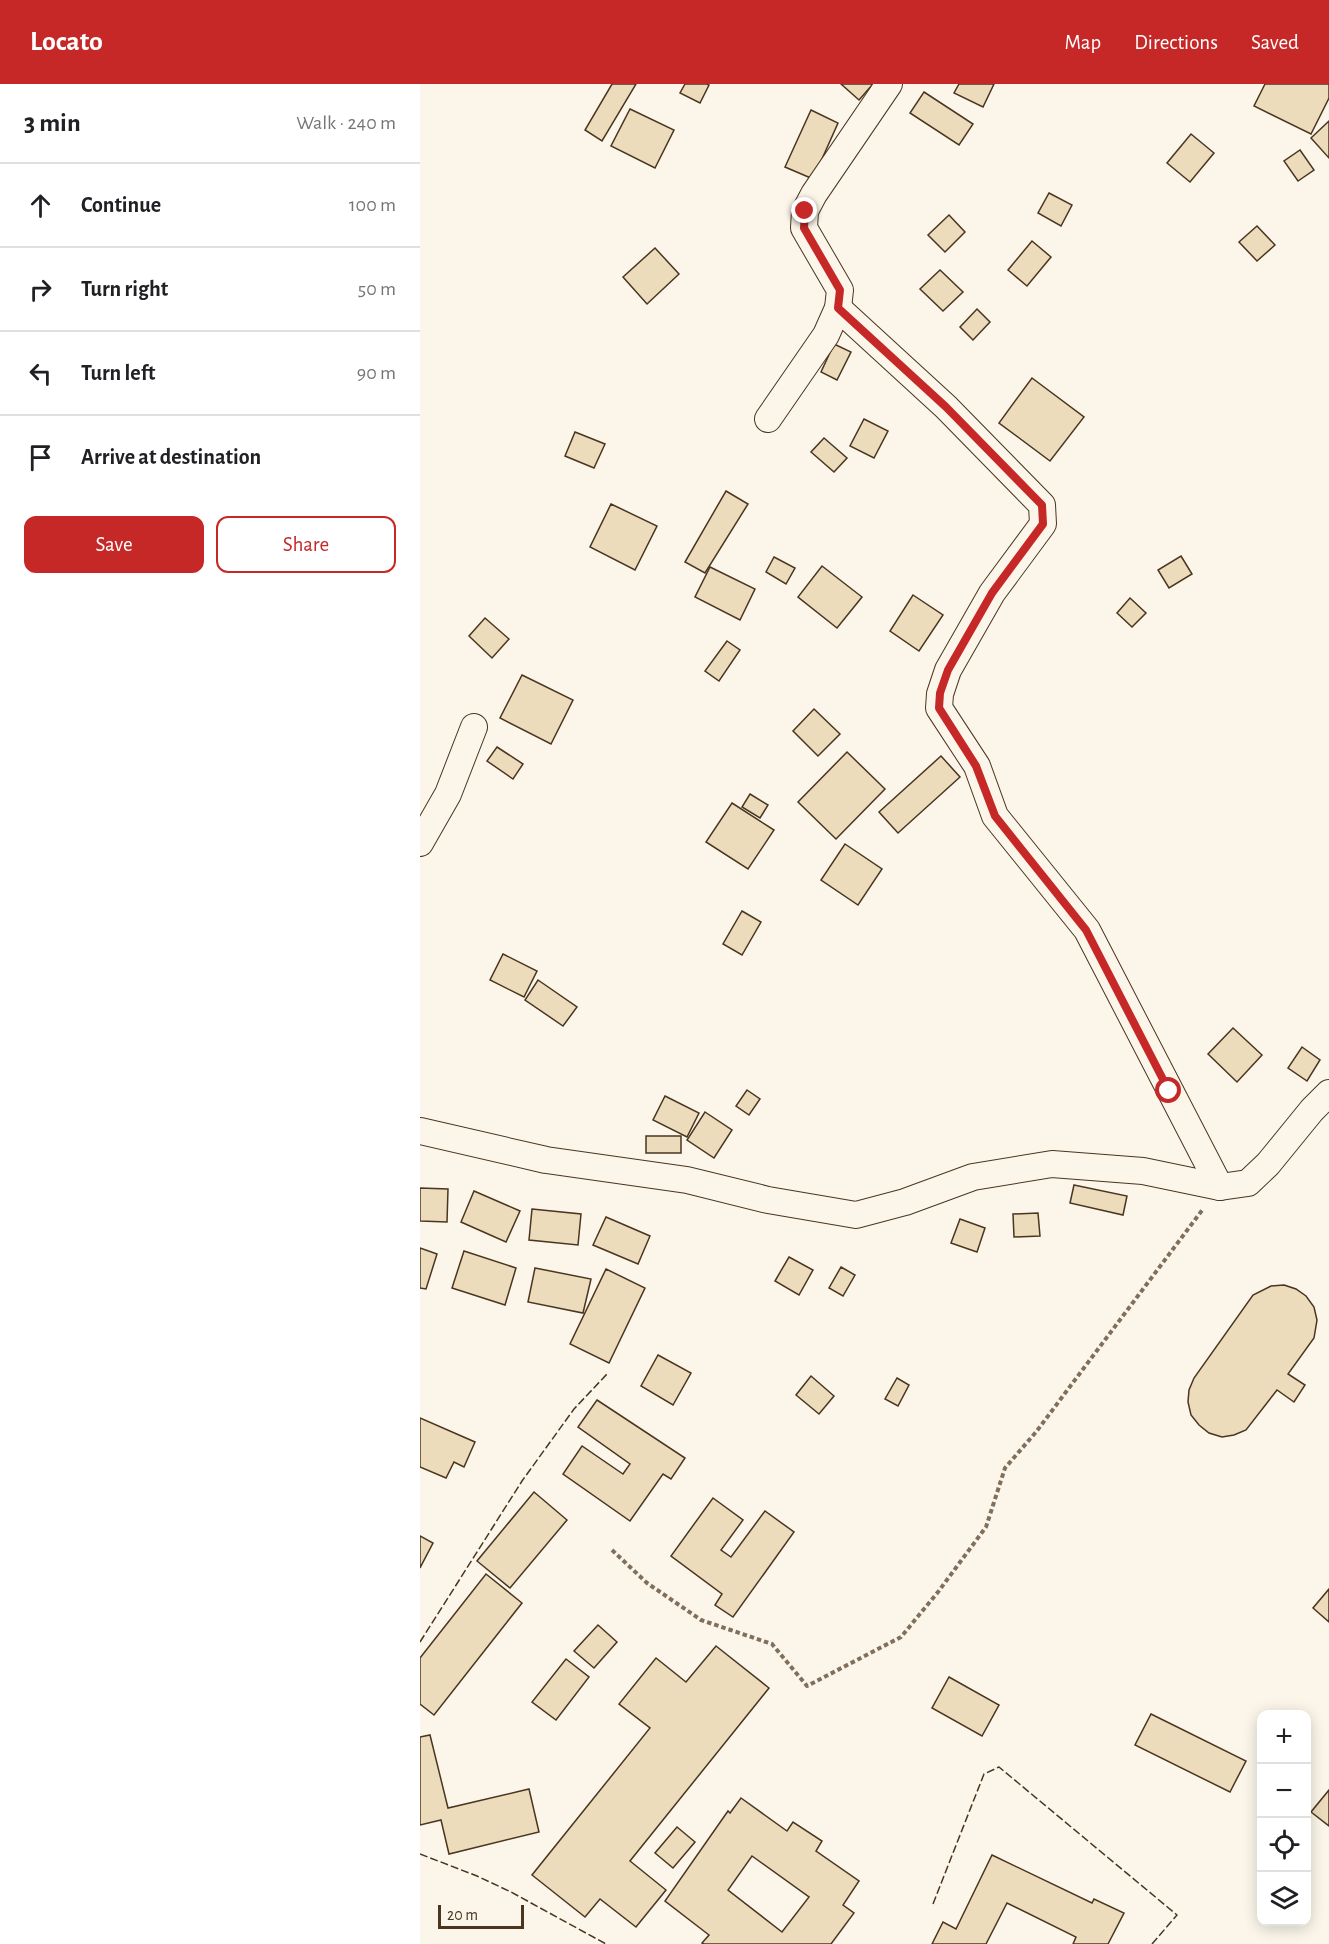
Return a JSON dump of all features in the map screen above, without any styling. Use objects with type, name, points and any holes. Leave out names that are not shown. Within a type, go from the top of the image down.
[{"type":"street","points":[[768,420],[826,335],[838,308],[840,290],[804,228],[805,211],[814,194],[889,84]]},
{"type":"street","points":[[838,308],[946,407],[1042,505],[1043,524],[992,593],[948,670],[940,693],[939,708],[976,766],[995,816],[1086,930],[1220,1187]]},
{"type":"street","points":[[420,843],[448,794],[474,727]]},
{"type":"street","points":[[420,1131],[546,1160],[687,1180],[797,1206],[856,1215],[905,1202],[973,1177],[1052,1164],[1143,1171],[1220,1187],[1248,1183],[1268,1164],[1312,1110],[1329,1093]]},
{"type":"path","points":[[612,1550],[647,1583],[701,1620],[772,1644],[807,1686],[901,1636],[938,1592],[986,1527],[1005,1468],[1036,1431],[1220,1187]]},
{"type":"building","points":[[612,84],[636,84],[602,141],[585,130]]},
{"type":"building","points":[[685,84],[709,85],[700,103],[680,93]]},
{"type":"building","points":[[841,84],[873,84],[859,100]]},
{"type":"building","points":[[959,84],[994,84],[983,107],[954,93]]},
{"type":"building","points":[[1265,84],[1329,84],[1329,98],[1311,134],[1254,106]]},
{"type":"building","points":[[924,92],[973,124],[959,145],[910,113]]},
{"type":"building","points":[[630,109],[674,130],[655,168],[611,146]]},
{"type":"building","points":[[811,110],[838,123],[813,179],[785,167]]},
{"type":"building","points":[[1329,121],[1329,158],[1311,138]]},
{"type":"building","points":[[1191,134],[1214,153],[1190,182],[1167,163]]},
{"type":"building","points":[[1300,150],[1314,170],[1298,181],[1284,161]]},
{"type":"building","points":[[1049,193],[1072,205],[1061,226],[1038,213]]},
{"type":"building","points":[[949,215],[965,232],[945,252],[928,235]]},
{"type":"building","points":[[1257,226],[1275,245],[1257,261],[1239,242]]},
{"type":"building","points":[[1032,241],[1051,257],[1027,286],[1008,270]]},
{"type":"building","points":[[655,248],[679,274],[647,304],[623,277]]},
{"type":"building","points":[[940,270],[963,292],[943,311],[920,289]]},
{"type":"building","points":[[977,309],[990,322],[973,340],[960,327]]},
{"type":"building","points":[[834,344],[851,352],[837,380],[821,372]]},
{"type":"building","points":[[1032,378],[1084,417],[1050,461],[999,423]]},
{"type":"building","points":[[864,419],[888,431],[874,458],[850,446]]},
{"type":"building","points":[[575,432],[605,444],[594,468],[565,456]]},
{"type":"building","points":[[824,438],[847,458],[834,472],[811,452]]},
{"type":"building","points":[[726,491],[748,504],[705,573],[685,562]]},
{"type":"building","points":[[611,504],[657,526],[635,570],[590,547]]},
{"type":"building","points":[[1181,556],[1192,574],[1169,588],[1158,570]]},
{"type":"building","points":[[774,557],[795,568],[786,584],[766,572]]},
{"type":"building","points":[[822,566],[862,597],[837,628],[798,597]]},
{"type":"building","points":[[710,567],[755,589],[740,620],[695,597]]},
{"type":"building","points":[[913,595],[943,615],[919,651],[890,631]]},
{"type":"building","points":[[1130,598],[1146,613],[1132,627],[1117,613]]},
{"type":"building","points":[[485,618],[509,639],[492,658],[469,636]]},
{"type":"building","points":[[727,641],[740,650],[719,681],[705,671]]},
{"type":"building","points":[[522,675],[573,700],[551,744],[500,718]]},
{"type":"building","points":[[814,709],[840,734],[818,756],[793,731]]},
{"type":"building","points":[[497,747],[523,764],[513,779],[487,761]]},
{"type":"building","points":[[847,752],[885,789],[836,839],[798,802]]},
{"type":"building","points":[[941,756],[960,777],[898,833],[879,812]]},
{"type":"building","points":[[750,794],[768,805],[760,818],[742,807]]},
{"type":"building","points":[[732,803],[774,830],[748,869],[706,842]]},
{"type":"building","points":[[845,844],[882,869],[858,905],[821,880]]},
{"type":"building","points":[[742,911],[761,922],[742,955],[723,944]]},
{"type":"building","points":[[503,954],[537,971],[524,997],[490,980]]},
{"type":"building","points":[[538,980],[577,1007],[563,1026],[525,1000]]},
{"type":"building","points":[[1233,1028],[1262,1055],[1237,1082],[1208,1054]]},
{"type":"building","points":[[1302,1047],[1320,1060],[1307,1081],[1288,1068]]},
{"type":"building","points":[[747,1090],[760,1099],[749,1115],[736,1106]]},
{"type":"building","points":[[665,1096],[699,1113],[687,1137],[653,1120]]},
{"type":"building","points":[[705,1112],[732,1130],[714,1158],[687,1140]]},
{"type":"building","points":[[646,1136],[681,1136],[681,1153],[646,1153]]},
{"type":"building","points":[[1074,1185],[1127,1196],[1123,1215],[1070,1203]]},
{"type":"building","points":[[420,1188],[448,1189],[447,1222],[420,1221]]},
{"type":"building","points":[[474,1191],[520,1211],[506,1242],[461,1222]]},
{"type":"building","points":[[532,1209],[581,1214],[578,1245],[529,1240]]},
{"type":"building","points":[[1038,1213],[1040,1236],[1014,1237],[1013,1214]]},
{"type":"building","points":[[606,1217],[650,1236],[638,1264],[593,1245]]},
{"type":"building","points":[[960,1219],[985,1228],[977,1252],[951,1243]]},
{"type":"building","points":[[420,1248],[437,1254],[426,1289],[420,1288]]},
{"type":"building","points":[[464,1251],[516,1268],[505,1305],[452,1288]]},
{"type":"building","points":[[789,1257],[813,1270],[799,1295],[775,1281]]},
{"type":"building","points":[[841,1267],[855,1275],[843,1296],[829,1288]]},
{"type":"building","points":[[535,1268],[591,1279],[583,1313],[528,1302]]},
{"type":"building","points":[[606,1269],[645,1288],[609,1363],[570,1344]]},
{"type":"building","points":[[1284,1285],[1306,1296],[1314,1307],[1317,1320],[1314,1338],[1288,1374],[1305,1385],[1294,1402],[1277,1390],[1246,1430],[1222,1437],[1209,1433],[1191,1415],[1188,1402],[1189,1390],[1194,1378],[1253,1295],[1271,1286]]},
{"type":"building","points":[[658,1355],[691,1373],[673,1405],[641,1386]]},
{"type":"building","points":[[811,1376],[834,1396],[819,1414],[796,1395]]},
{"type":"building","points":[[897,1378],[909,1385],[898,1406],[885,1399]]},
{"type":"building","points":[[597,1400],[685,1458],[671,1479],[663,1474],[630,1521],[563,1474],[582,1446],[623,1474],[630,1464],[578,1427]]},
{"type":"building","points":[[420,1418],[475,1442],[464,1467],[454,1462],[446,1478],[420,1467]]},
{"type":"building","points":[[534,1492],[567,1520],[510,1588],[477,1561]]},
{"type":"building","points":[[713,1498],[743,1520],[721,1550],[731,1557],[765,1511],[794,1532],[733,1617],[715,1605],[722,1594],[671,1556]]},
{"type":"building","points":[[420,1536],[433,1543],[420,1568]]},
{"type":"building","points":[[486,1574],[522,1603],[434,1715],[420,1704],[420,1658]]},
{"type":"building","points":[[1329,1589],[1329,1622],[1313,1608]]},
{"type":"building","points":[[598,1625],[617,1642],[594,1668],[574,1651]]},
{"type":"building","points":[[716,1646],[769,1688],[630,1861],[666,1890],[636,1927],[600,1899],[585,1917],[532,1875],[650,1728],[619,1704],[656,1658],[686,1682]]},
{"type":"building","points":[[566,1659],[589,1677],[556,1720],[532,1702]]},
{"type":"building","points":[[949,1677],[999,1705],[982,1736],[932,1708]]},
{"type":"building","points":[[1151,1714],[1246,1761],[1230,1792],[1135,1745]]},
{"type":"building","points":[[430,1735],[448,1808],[529,1789],[539,1832],[449,1854],[441,1820],[420,1825],[420,1737]]},
{"type":"building","points":[[1329,1790],[1329,1826],[1311,1812]]},
{"type":"building","points":[[741,1798],[787,1831],[793,1822],[822,1841],[816,1851],[859,1881],[843,1905],[854,1913],[831,1944],[704,1944],[702,1943],[709,1935],[665,1901],[728,1811],[730,1813]],"holes":[[[752,1856],[809,1897],[782,1932],[728,1890]]]},
{"type":"building","points":[[677,1827],[695,1842],[673,1868],[655,1853]]},
{"type":"building","points":[[992,1855],[1092,1903],[1094,1899],[1124,1913],[1108,1944],[1073,1944],[1076,1937],[1007,1903],[986,1944],[932,1944],[943,1922],[956,1929]]},
{"type":"fence","points":[[420,1642],[522,1481],[574,1409],[607,1374]]},
{"type":"fence","points":[[933,1904],[984,1774],[999,1767],[1177,1915],[1152,1944]]},
{"type":"fence","points":[[420,1854],[511,1892],[606,1944]]},
{"type":"route","points":[[805,211],[804,228],[840,290],[838,308],[946,407],[1042,505],[1043,524],[992,593],[948,670],[940,693],[939,708],[976,766],[995,816],[1086,930],[1169,1091]]}]
